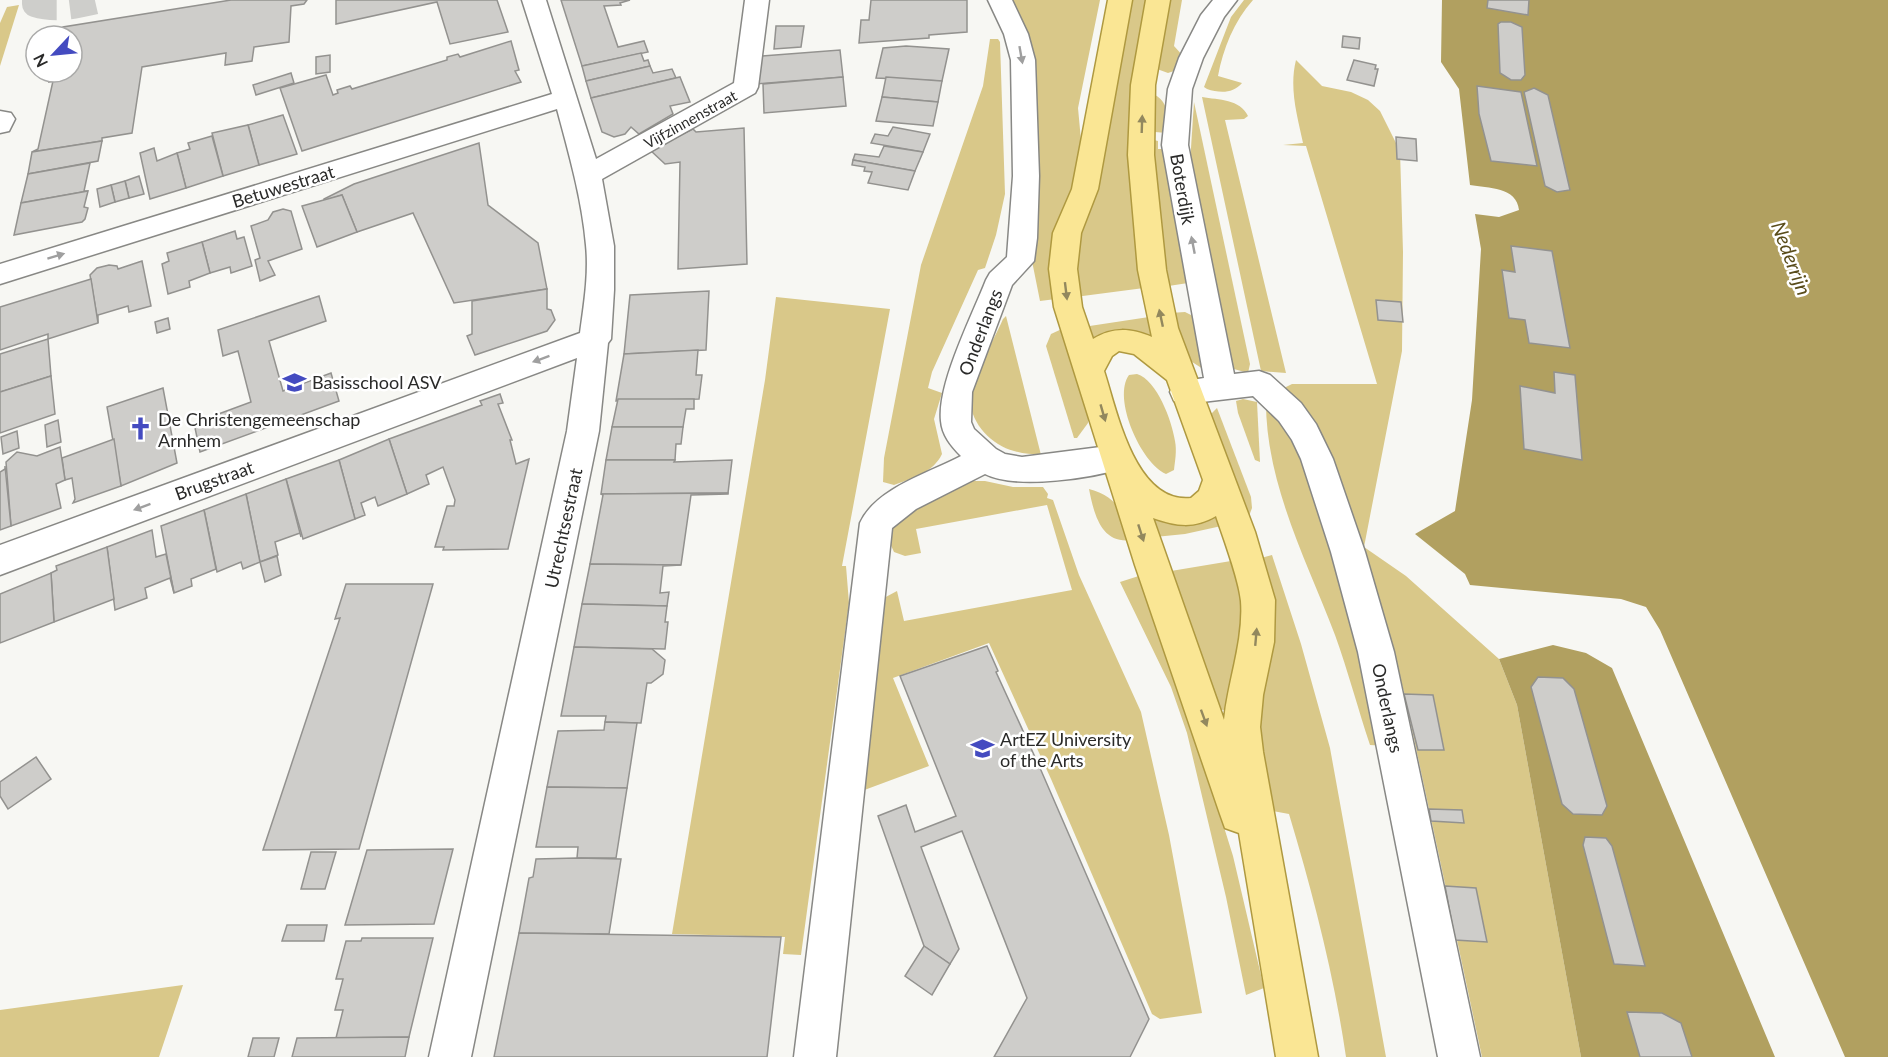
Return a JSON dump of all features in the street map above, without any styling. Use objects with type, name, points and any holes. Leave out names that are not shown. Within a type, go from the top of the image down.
[{"type":"main road","points":[[1158,0],[1143,85],[1141,155],[1152,270],[1163,328],[1238,531],[1258,600],[1256,642],[1245,695],[1242,727],[1244,752],[1297,1057]]},
{"type":"main road","points":[[1116,6],[1094,147],[1085,189],[1067,233],[1063,269],[1068,307],[1116,458],[1194,688],[1271,900]]},
{"type":"main road","points":[[1089,370],[1104,346],[1121,340],[1139,344],[1157,353],[1182,382]]},
{"type":"main road","points":[[1116,458],[1141,493],[1158,506],[1177,512],[1194,511],[1210,502],[1219,479]]},
{"type":"street","name":"Utrechtsestraat","points":[[450,1057],[581,442],[596,339],[600,290],[600,246],[588,175],[534,0]]},
{"type":"street","name":"Vijfzinnenstraat","points":[[588,175],[746,87],[757,0]]},
{"type":"street","name":"Boterdijk","points":[[1221,387],[1185,209],[1175,145],[1180,89],[1191,58],[1214,15],[1225,0]]},
{"type":"street","name":"Onderlangs","points":[[1000,1],[1016,34],[1023,60],[1026,176],[1020,261],[1000,280],[957,392],[956,415],[961,436],[985,458],[999,466],[1022,470],[1070,466],[1116,458]]},
{"type":"street","name":"Betuwestraat","points":[[0,274],[566,98]]},
{"type":"street","name":"Brugstraat","points":[[0,560],[596,339]]},
{"type":"street","points":[[1182,382],[1221,387]]},
{"type":"street","name":"Onderlangs","points":[[1221,387],[1258,384],[1290,412],[1305,433],[1317,459],[1348,552],[1376,651],[1459,1057]]},
{"type":"street","points":[[815,1057],[876,523],[887,509],[899,501],[985,458]]},
{"type":"shaded area","points":[[1011,0],[1100,0],[1078,108],[1082,151],[1056,299],[1040,301],[1032,261],[1039,161],[1034,111]]},
{"type":"shaded area","points":[[1131,0],[1149,0],[1144,288],[1075,297],[1072,259]]},
{"type":"shaded area","points":[[1165,0],[1182,0],[1174,46],[1184,57],[1177,70],[1168,73],[1157,69]]},
{"type":"shaded area","points":[[1244,0],[1253,0],[1240,17],[1230,36],[1218,76],[1242,83],[1226,92],[1207,89],[1204,87],[1231,17]]},
{"type":"shaded area","points":[[19,5],[0,66],[0,23],[7,7]]},
{"type":"shaded area","points":[[990,39],[998,39],[1000,42],[1005,194],[996,235],[985,268],[978,270],[932,372],[928,388],[942,393],[934,419],[942,454],[928,470],[894,485],[883,482],[884,458],[921,265],[983,86]]},
{"type":"shaded area","points":[[1296,60],[1322,86],[1351,92],[1368,100],[1380,111],[1400,151],[1403,252],[1402,351],[1364,547],[1333,461],[1284,388],[1292,384],[1377,384],[1306,146],[1283,145],[1303,143],[1296,112],[1293,81]]},
{"type":"shaded area","points":[[1153,94],[1165,105],[1167,115],[1167,133],[1155,132],[1154,140],[1158,141],[1158,149],[1166,149],[1188,283],[1162,287],[1155,234]]},
{"type":"shaded area","points":[[1202,97],[1234,103],[1240,106],[1248,116],[1244,119],[1225,120],[1286,373],[1261,371]]},
{"type":"shaded area","points":[[1194,102],[1250,364],[1248,373],[1234,369],[1229,363],[1190,163]]},
{"type":"shaded area","points":[[776,297],[890,309],[842,566],[846,566],[849,603],[801,955],[783,954],[785,937],[672,934],[765,380]]},
{"type":"shaded area","points":[[1185,312],[1195,317],[1203,369],[1186,358],[1170,313]]},
{"type":"shaded area","points":[[1006,316],[1041,455],[1005,448],[989,438],[973,415],[971,397],[976,378]]},
{"type":"shaded area","points":[[1149,317],[1152,343],[1089,343],[1083,327]]},
{"type":"shaded area","points":[[1064,328],[1090,410],[1088,423],[1077,438],[1074,438],[1046,346],[1051,334]]},
{"type":"shaded area","points":[[1137,374],[1151,384],[1171,423],[1176,456],[1174,470],[1166,474],[1147,457],[1127,414],[1124,399],[1125,385],[1129,375]]},
{"type":"shaded area","points":[[1243,399],[1257,402],[1260,462],[1255,460],[1238,413],[1236,401]]},
{"type":"shaded area","points":[[1266,399],[1278,408],[1311,472],[1387,746],[1370,745],[1335,635],[1289,520],[1272,460],[1267,430]]},
{"type":"shaded area","points":[[1217,408],[1251,497],[1252,508],[1245,519],[1210,422],[1211,414]]},
{"type":"shaded area","points":[[968,481],[985,481],[1013,487],[1043,487],[1048,494],[1047,498],[1053,500],[1079,575],[1141,712],[1169,835],[1202,1013],[1160,1019],[1152,1014],[1051,779],[989,643],[893,678],[929,766],[859,792],[882,599],[897,591],[904,621],[1072,590],[1047,505],[916,529],[921,553],[905,556],[894,552],[889,541],[893,514]]},
{"type":"shaded area","points":[[1089,489],[1099,492],[1113,502],[1123,515],[1133,540],[1113,538],[1106,533],[1093,508]]},
{"type":"shaded area","points":[[1221,508],[1226,525],[1185,534],[1155,537],[1148,510]]},
{"type":"shaded area","points":[[1364,547],[1406,576],[1499,659],[1517,705],[1581,1057],[1482,1057],[1404,692]]},
{"type":"shaded area","points":[[1272,555],[1301,644],[1330,748],[1386,1057],[1346,1057],[1322,935],[1289,814],[1267,810],[1255,767],[1261,558]]},
{"type":"shaded area","points":[[1237,560],[1244,593],[1239,647],[1225,710],[1210,709],[1165,572]]},
{"type":"shaded area","points":[[1145,574],[1233,856],[1264,988],[1246,995],[1226,897],[1187,733],[1171,687],[1120,582]]},
{"type":"shaded area","points":[[183,985],[159,1057],[0,1057],[0,1010]]},
{"type":"water","name":"Nederrijn","points":[[1442,0],[1888,0],[1888,1057],[1845,1057],[1660,630],[1646,607],[1621,599],[1470,585],[1465,574],[1415,534],[1455,511],[1472,400],[1481,249],[1475,214],[1499,217],[1519,210],[1517,202],[1507,193],[1493,188],[1470,185],[1459,89],[1441,62]]},
{"type":"water","points":[[1553,645],[1586,653],[1612,668],[1775,1057],[1581,1057],[1517,705],[1499,659]]},
{"type":"building","points":[[231,0],[307,0],[304,4],[291,6],[289,42],[254,47],[252,61],[225,65],[226,53],[142,67],[132,133],[102,138],[102,141],[32,152],[38,149],[52,84],[84,84],[84,24],[82,24]]},
{"type":"building","points":[[336,0],[497,0],[508,32],[450,44],[437,2],[336,24]]},
{"type":"building","points":[[561,0],[630,0],[620,3],[621,5],[604,6],[618,47],[644,41],[648,52],[582,66]]},
{"type":"building","points":[[871,0],[967,0],[967,32],[929,35],[929,38],[859,43],[861,20],[869,20]]},
{"type":"building","points":[[1488,0],[1529,0],[1528,15],[1487,8]]},
{"type":"building","points":[[1511,22],[1522,27],[1525,75],[1521,80],[1511,80],[1500,73],[1498,24]]},
{"type":"building","points":[[776,26],[804,26],[801,47],[774,49]]},
{"type":"building","points":[[1343,36],[1360,38],[1359,49],[1342,47]]},
{"type":"building","points":[[511,41],[519,70],[515,71],[521,82],[302,151],[280,88],[326,75],[333,95],[338,93],[337,90],[350,86],[352,89],[447,60],[447,57],[458,54],[460,57]]},
{"type":"building","points":[[906,46],[949,49],[942,81],[876,78],[883,48]]},
{"type":"building","points":[[840,50],[843,77],[756,84],[762,56]]},
{"type":"building","points":[[641,53],[644,61],[648,60],[650,66],[586,81],[582,66]]},
{"type":"building","points":[[330,55],[330,72],[316,74],[316,57]]},
{"type":"building","points":[[1354,60],[1376,65],[1375,69],[1378,69],[1374,86],[1347,80]]},
{"type":"building","points":[[650,66],[653,73],[672,69],[676,78],[591,98],[586,81]]},
{"type":"building","points":[[291,73],[294,83],[256,95],[253,85]]},
{"type":"building","points":[[680,77],[690,102],[670,106],[673,114],[639,134],[631,127],[625,134],[614,137],[602,132],[591,98]]},
{"type":"building","points":[[843,77],[846,106],[764,113],[763,84]]},
{"type":"building","points":[[886,77],[942,81],[938,102],[882,97]]},
{"type":"building","points":[[1477,86],[1521,92],[1537,166],[1491,161],[1479,114]]},
{"type":"building","points":[[1534,88],[1548,95],[1570,190],[1557,192],[1545,186],[1524,92]]},
{"type":"building","points":[[882,97],[938,102],[933,126],[876,121]]},
{"type":"building","points":[[283,115],[297,154],[259,165],[248,125]]},
{"type":"building","points":[[248,125],[259,165],[223,176],[212,133]]},
{"type":"building","points":[[893,127],[930,134],[923,152],[871,143],[875,134],[888,136]]},
{"type":"building","points":[[744,128],[747,264],[678,269],[680,162],[665,164],[650,150],[693,129],[696,132]]},
{"type":"building","points":[[212,136],[223,176],[186,188],[177,153],[190,149],[188,143]]},
{"type":"building","points":[[1396,137],[1416,139],[1417,161],[1397,159]]},
{"type":"building","points":[[102,141],[98,161],[28,174],[32,152]]},
{"type":"building","points":[[479,143],[488,205],[538,243],[547,289],[454,303],[413,213],[357,232],[342,195],[324,201],[354,184]]},
{"type":"building","points":[[884,146],[923,152],[915,171],[853,160],[855,154],[879,157]]},
{"type":"building","points":[[154,148],[157,161],[177,153],[186,188],[150,199],[140,153]]},
{"type":"building","points":[[853,160],[915,171],[908,190],[868,183],[872,172],[864,171],[865,167],[852,165]]},
{"type":"building","points":[[90,163],[84,191],[88,191],[21,203],[28,174]]},
{"type":"building","points":[[139,176],[144,194],[129,198],[125,181]]},
{"type":"building","points":[[125,181],[129,198],[115,202],[111,185]]},
{"type":"building","points":[[111,185],[115,202],[100,207],[97,189]]},
{"type":"building","points":[[88,191],[84,207],[88,208],[82,222],[14,235],[21,203]]},
{"type":"building","points":[[342,195],[357,232],[317,247],[302,206]]},
{"type":"building","points":[[283,209],[291,211],[302,249],[268,261],[275,275],[260,281],[255,260],[260,258],[251,226],[268,220],[273,212]]},
{"type":"building","points":[[235,231],[237,239],[244,237],[252,266],[231,273],[230,267],[210,273],[202,242]]},
{"type":"building","points":[[202,242],[210,273],[189,281],[190,287],[168,294],[162,264],[169,261],[167,253]]},
{"type":"building","points":[[1511,246],[1552,251],[1570,348],[1529,343],[1525,320],[1509,318],[1502,270],[1515,272]]},
{"type":"building","points":[[142,261],[151,306],[129,312],[128,306],[98,315],[98,323],[90,275],[97,268],[109,265],[117,266],[118,269]]},
{"type":"building","points":[[91,279],[98,323],[48,339],[48,334],[0,350],[0,307]]},
{"type":"building","points":[[547,289],[547,309],[551,310],[555,320],[547,331],[475,355],[467,336],[472,334],[472,301]]},
{"type":"building","points":[[709,291],[706,350],[624,354],[630,295]]},
{"type":"building","points":[[319,296],[326,321],[269,341],[283,391],[331,373],[339,401],[200,452],[194,423],[251,402],[238,351],[223,356],[218,330]]},
{"type":"building","points":[[1376,300],[1401,302],[1403,322],[1378,320]]},
{"type":"building","points":[[168,318],[170,329],[157,333],[155,322]]},
{"type":"building","points":[[48,339],[51,376],[0,392],[0,354]]},
{"type":"building","points":[[698,350],[696,375],[702,375],[699,399],[616,401],[624,354]]},
{"type":"building","points":[[1554,372],[1575,375],[1582,460],[1524,449],[1520,386],[1555,393]]},
{"type":"building","points":[[51,376],[55,414],[0,433],[0,392]]},
{"type":"building","name":"De Christengemeenschap Arnhem","points":[[163,388],[177,463],[121,486],[107,407]]},
{"type":"building","points":[[500,394],[503,403],[498,404],[512,440],[510,440],[516,464],[529,459],[508,549],[443,550],[444,547],[435,547],[447,506],[454,506],[455,500],[443,467],[426,475],[429,484],[407,494],[389,439],[482,405],[480,401]]},
{"type":"building","points":[[618,399],[694,399],[694,409],[686,409],[683,427],[612,427]]},
{"type":"building","points":[[58,420],[61,442],[47,447],[45,425]]},
{"type":"building","points":[[612,427],[683,427],[681,444],[676,444],[675,460],[606,460]]},
{"type":"building","points":[[17,431],[19,448],[3,454],[1,437]]},
{"type":"building","points":[[114,439],[121,486],[73,503],[75,499],[72,478],[65,480],[62,458]]},
{"type":"building","points":[[389,439],[407,494],[378,506],[375,497],[361,503],[365,515],[355,519],[339,460]]},
{"type":"building","points":[[60,447],[65,480],[56,484],[61,508],[11,526],[6,462],[17,452],[37,456]]},
{"type":"building","points":[[339,460],[355,519],[303,539],[286,479]]},
{"type":"building","points":[[606,460],[675,460],[674,462],[732,460],[728,493],[601,494]]},
{"type":"building","points":[[5,466],[11,526],[0,530],[0,472],[5,469]]},
{"type":"building","points":[[286,479],[300,533],[275,542],[278,555],[260,562],[246,494]]},
{"type":"building","points":[[728,493],[691,495],[681,565],[590,564],[603,495],[601,494]]},
{"type":"building","points":[[246,494],[260,562],[243,569],[241,562],[217,572],[204,510]]},
{"type":"building","points":[[204,510],[216,569],[191,579],[192,586],[174,593],[161,526]]},
{"type":"building","points":[[152,530],[156,557],[166,554],[174,593],[170,578],[145,588],[147,598],[115,610],[107,547]]},
{"type":"building","points":[[107,547],[114,599],[54,622],[51,573],[57,570],[56,566]]},
{"type":"building","points":[[277,556],[281,575],[265,582],[260,562]]},
{"type":"building","points":[[590,564],[681,565],[663,566],[660,593],[669,592],[667,606],[582,604]]},
{"type":"building","points":[[51,573],[54,622],[0,643],[0,594]]},
{"type":"building","points":[[346,584],[433,584],[359,849],[263,850],[340,618],[335,619]]},
{"type":"building","points":[[582,604],[667,606],[665,649],[574,647]]},
{"type":"building","points":[[987,646],[998,671],[996,672],[1149,1019],[1130,1057],[994,1057],[1027,998],[962,831],[921,847],[959,949],[950,964],[924,946],[878,816],[906,805],[915,832],[956,816],[900,676]]},
{"type":"building","points":[[574,647],[652,649],[665,660],[663,674],[651,683],[647,683],[641,723],[605,722],[606,716],[561,716]]},
{"type":"building","points":[[1538,677],[1563,678],[1574,689],[1607,806],[1602,815],[1573,814],[1562,804],[1531,687]]},
{"type":"building","points":[[1404,694],[1433,695],[1444,750],[1418,750]]},
{"type":"building","points":[[605,722],[637,723],[627,788],[547,787],[558,731],[604,730]]},
{"type":"building","points":[[36,757],[51,779],[8,809],[0,796],[0,782]]},
{"type":"building","points":[[547,787],[627,788],[616,858],[577,858],[578,847],[536,847]]},
{"type":"building","points":[[1429,809],[1462,810],[1464,823],[1431,821]]},
{"type":"building","points":[[1585,837],[1606,838],[1612,846],[1645,966],[1614,964],[1583,845]]},
{"type":"building","points":[[453,849],[434,924],[345,925],[367,850]]},
{"type":"building","points":[[311,852],[336,852],[325,889],[301,889]]},
{"type":"building","points":[[536,859],[621,859],[609,934],[519,933],[529,878],[533,877]]},
{"type":"building","points":[[1445,886],[1476,888],[1487,942],[1455,940]]},
{"type":"building","points":[[287,925],[327,925],[324,941],[282,941]]},
{"type":"building","points":[[519,933],[781,937],[767,1057],[494,1057]]},
{"type":"building","points":[[362,938],[433,938],[409,1037],[336,1038],[343,1010],[335,1010],[343,979],[336,979],[346,941],[361,941]]},
{"type":"building","points":[[924,946],[950,964],[932,995],[905,976]]},
{"type":"building","points":[[1627,1012],[1662,1013],[1681,1023],[1692,1057],[1640,1057]]},
{"type":"building","points":[[409,1037],[405,1057],[292,1057],[297,1038]]},
{"type":"building","points":[[253,1038],[279,1038],[274,1057],[248,1057]]},
{"type":"tunnel","points":[[35,0],[35,4],[60,7],[101,0]]},
{"type":"place","name":"Basisschool ASV","points":[[294,382]]},
{"type":"place","name":"De Christengemeenschap Arnhem","points":[[140,429]]},
{"type":"place","name":"ArtEZ University of the Arts","points":[[982,749]]}]
